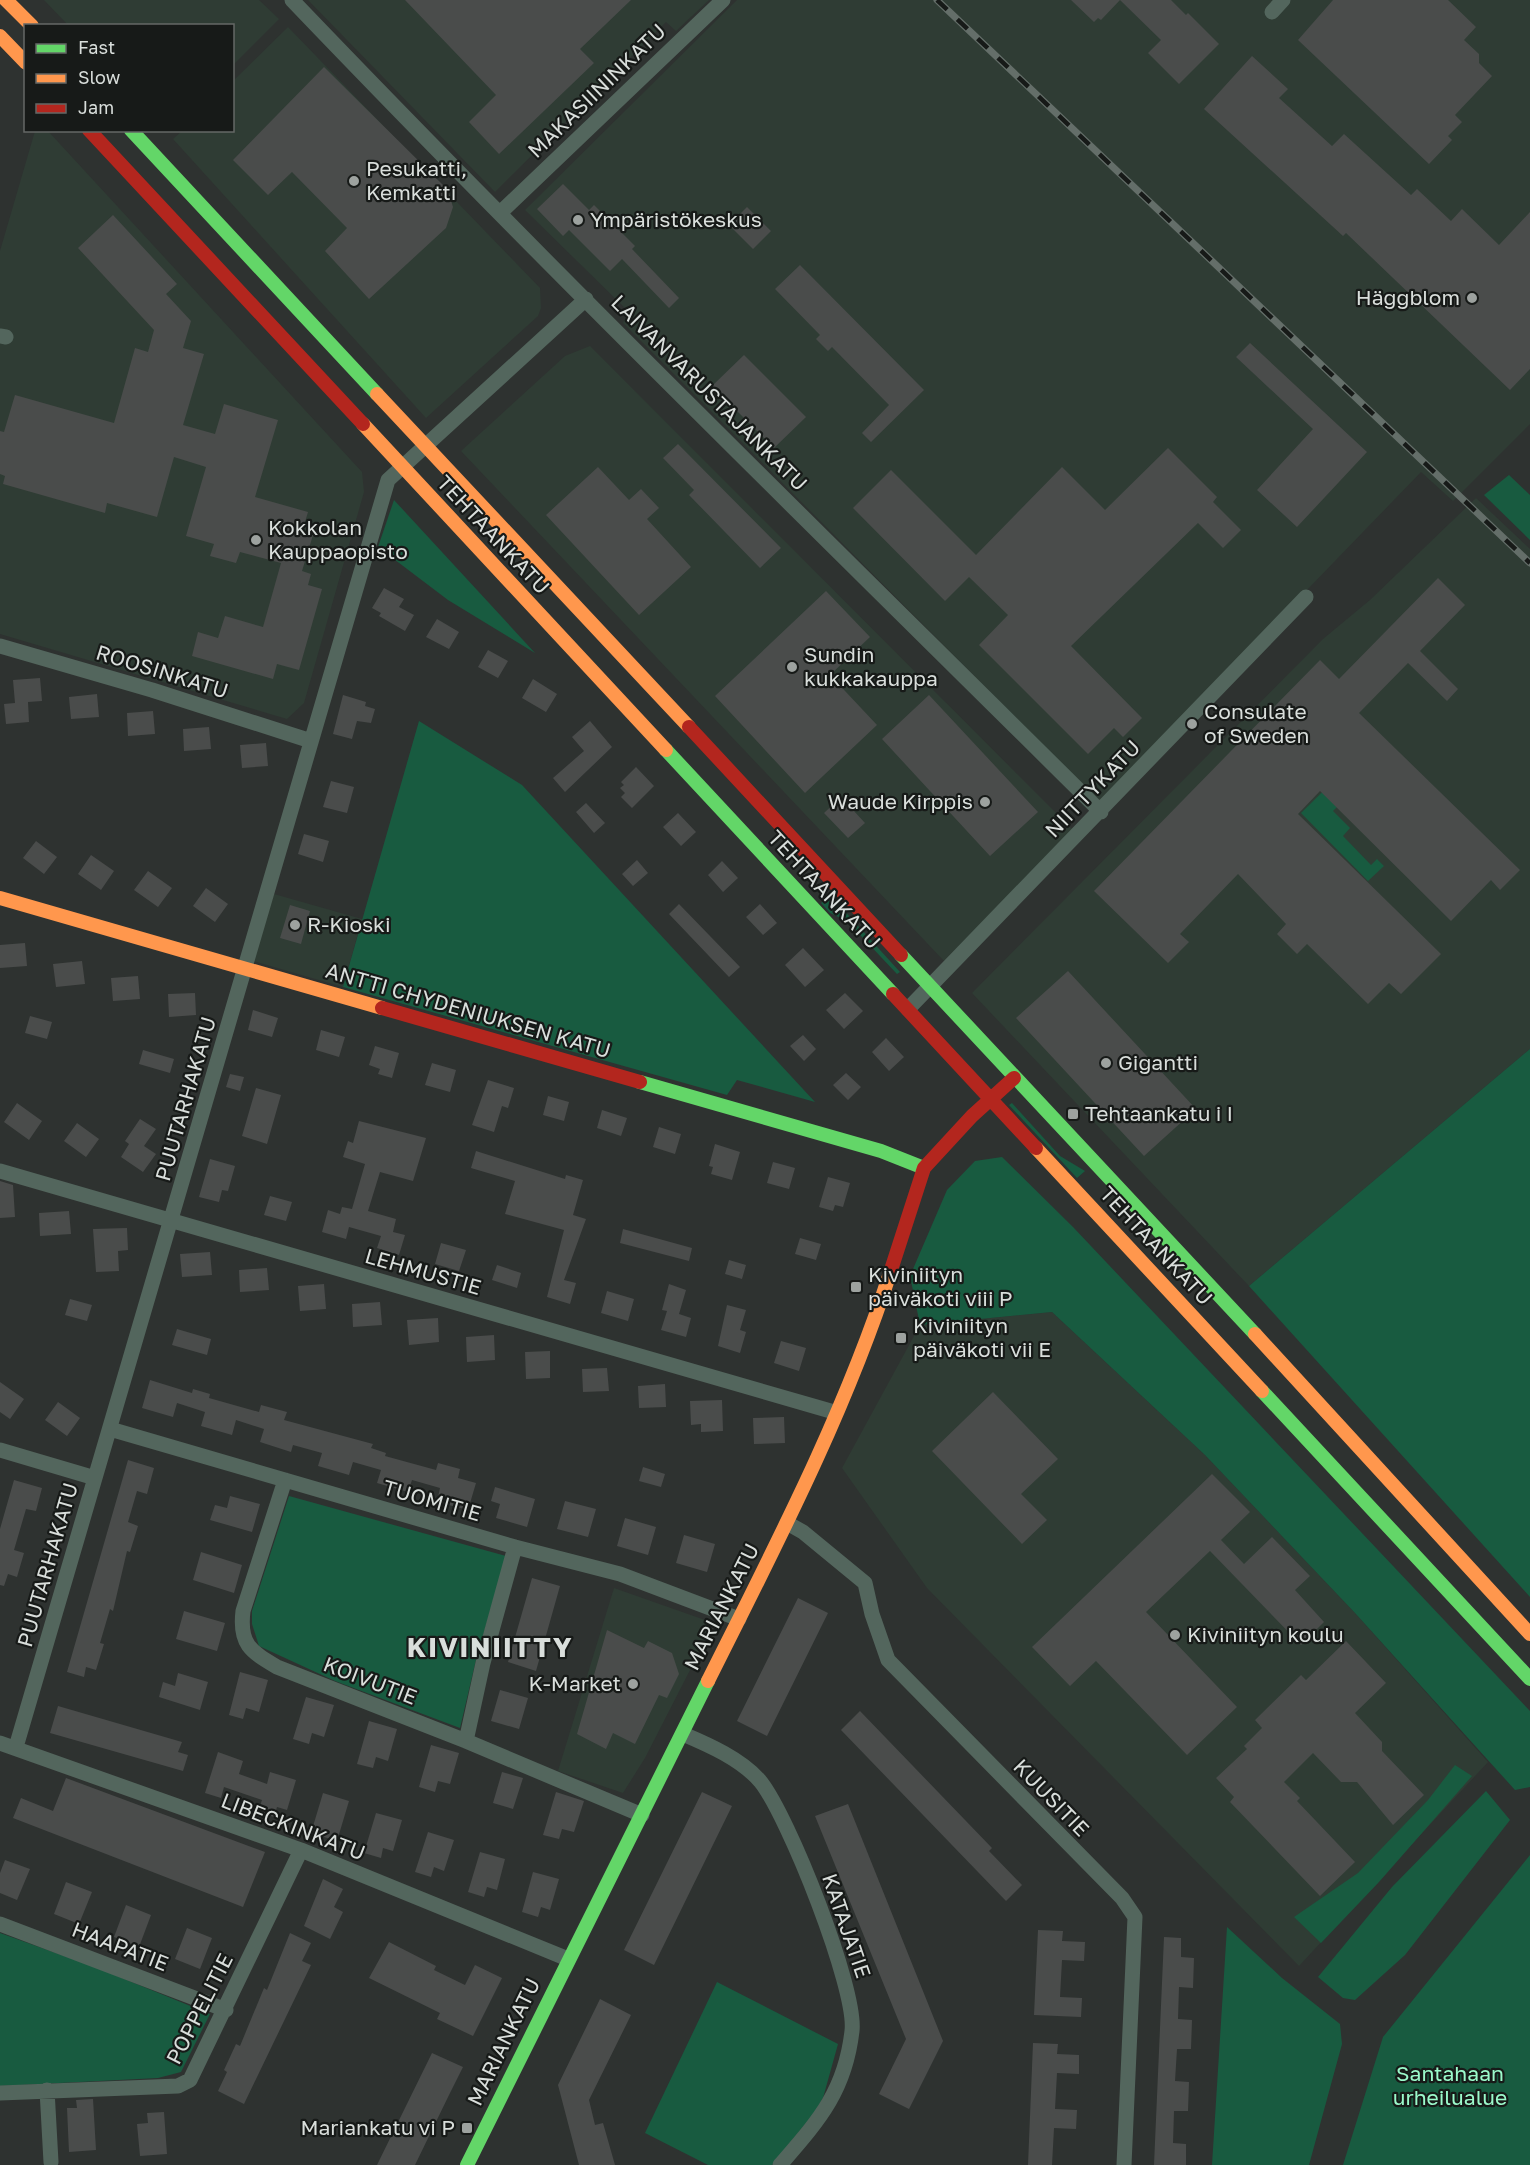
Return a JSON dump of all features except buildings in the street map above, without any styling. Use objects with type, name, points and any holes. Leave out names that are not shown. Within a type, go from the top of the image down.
[{"type":"main road","points":[[6,0],[30,24]]},
{"type":"main road","points":[[0,36],[24,61]]},
{"type":"main road","name":"TEHTAANKATU","points":[[91,132],[1530,1679]]},
{"type":"main road","name":"TEHTAANKATU","points":[[133,132],[1235,1313],[1530,1634]]},
{"type":"main road","name":"ANTTI CHYDENIUKSEN KATU","points":[[0,898],[870,1148],[924,1168]]},
{"type":"main road","name":"MARIANKATU","points":[[467,2165],[788,1523],[874,1322],[924,1168],[1014,1078]]},
{"type":"street","name":"LAIVANVARUSTAJANKATU","points":[[292,0],[500,213],[1101,812]]},
{"type":"street","name":"MAKASIININKATU","points":[[500,213],[723,0]]},
{"type":"street","points":[[1272,12],[1283,0]]},
{"type":"street","name":"PUUTARHAKATU","points":[[16,1747],[388,480],[586,299]]},
{"type":"street","name":"NIITTYKATU","points":[[908,1009],[1101,812],[1306,597]]},
{"type":"street","name":"ROOSINKATU","points":[[0,646],[152,690],[311,741]]},
{"type":"street","name":"LEHMUSTIE","points":[[0,1171],[834,1412]]},
{"type":"street","name":"TUOMITIE","points":[[110,1430],[515,1547],[620,1574],[739,1619]]},
{"type":"street","points":[[0,1450],[95,1478]]},
{"type":"street","name":"KOIVUTIE","points":[[285,1480],[243,1611],[242,1626],[251,1652],[277,1667],[466,1741],[642,1815]]},
{"type":"street","name":"KUUSITIE","points":[[788,1523],[803,1532],[865,1583],[872,1614],[888,1660],[1122,1898],[1135,1917],[1124,2165]]},
{"type":"street","points":[[466,1741],[483,1663],[515,1547]]},
{"type":"street","name":"KATAJATIE","points":[[683,1734],[724,1754],[750,1773],[759,1780],[775,1804],[795,1844],[849,1999],[852,2029],[832,2102],[780,2165]]},
{"type":"street","name":"LIBECKINKATU","points":[[0,1743],[300,1850],[568,1959]]},
{"type":"street","name":"POPPELITIE","points":[[0,2093],[178,2086],[190,2080],[226,2010],[300,1850]]},
{"type":"street","name":"HAAPATIE","points":[[0,1924],[226,2010]]},
{"type":"street","points":[[47,2090],[51,2162]]},
{"type":"shaded area","points":[[44,0],[259,0],[279,19],[234,64],[234,24],[67,24]]},
{"type":"shaded area","points":[[308,0],[709,0],[676,31],[666,22],[495,192]]},
{"type":"shaded area","points":[[737,0],[1530,0],[1530,424],[1453,501],[1421,472],[1101,803],[623,323],[628,311],[525,210]]},
{"type":"shaded area","points":[[288,27],[540,288],[541,308],[538,316],[426,418],[173,139],[181,132],[234,132],[234,80]]},
{"type":"shaded area","points":[[35,132],[49,132],[362,472],[364,492],[304,703],[287,719],[0,634],[0,251]]},
{"type":"shaded area","points":[[590,346],[1073,830],[944,961],[461,451],[565,356]]},
{"type":"shaded area","points":[[1476,498],[1530,549],[1530,1049],[1249,1286],[972,993],[1323,639],[1370,600]]},
{"type":"shaded area","points":[[274,894],[362,919],[343,987],[253,961]]},
{"type":"shaded area","points":[[1052,1312],[1205,1455],[1355,1613],[1488,1762],[1299,1966],[927,1588],[842,1468],[920,1325]]},
{"type":"shaded area","points":[[614,1588],[705,1620],[710,1631],[645,1758],[623,1793],[558,1771]]},
{"type":"green space","points":[[1509,475],[1530,495],[1530,540],[1484,495]]},
{"type":"green space","points":[[394,500],[535,653],[448,600],[378,547]]},
{"type":"green space","points":[[419,721],[522,785],[815,1102],[737,1080],[727,1095],[343,987]]},
{"type":"green space","points":[[1368,747],[1383,761],[1333,811],[1350,828],[1343,836],[1371,865],[1377,859],[1384,866],[1368,881],[1301,813]]},
{"type":"green space","points":[[830,895],[900,972],[897,974],[847,921],[830,913],[821,903]]},
{"type":"green space","points":[[1530,1049],[1530,1597],[1249,1286]]},
{"type":"green space","points":[[1012,1103],[1060,1156],[1085,1171],[1077,1178],[1009,1105]]},
{"type":"green space","points":[[1002,1157],[1073,1227],[1530,1711],[1530,1787],[1515,1790],[1355,1613],[1205,1455],[1052,1312],[920,1325],[910,1276],[947,1190],[975,1161]]},
{"type":"green space","points":[[289,1496],[506,1556],[476,1660],[460,1728],[335,1681],[259,1646],[252,1624],[252,1611]]},
{"type":"green space","points":[[1455,1765],[1472,1776],[1379,1882],[1321,1943],[1294,1917],[1358,1873],[1428,1800]]},
{"type":"green space","points":[[1486,1791],[1510,1820],[1405,1955],[1355,2000],[1343,1998],[1318,1977],[1392,1887]]},
{"type":"green space","name":"Santahaan urheilualue","points":[[1530,1855],[1530,2165],[1343,2165],[1383,2037]]},
{"type":"green space","points":[[1227,1927],[1282,1978],[1340,2024],[1342,2044],[1309,2165],[1212,2165]]},
{"type":"green space","points":[[0,1933],[95,1967],[210,2014],[181,2072],[158,2078],[0,2086]]},
{"type":"green space","points":[[717,1982],[838,2044],[823,2098],[815,2112],[772,2165],[708,2165],[645,2133]]},
{"type":"railway","points":[[937,0],[1530,563]]},
{"type":"traffic: fast","points":[[133,132],[377,394]]},
{"type":"traffic: fast","points":[[666,750],[893,994]]},
{"type":"traffic: fast","points":[[901,955],[1255,1334]]},
{"type":"traffic: fast","points":[[640,1082],[881,1151],[924,1168]]},
{"type":"traffic: fast","points":[[1262,1391],[1530,1679]]},
{"type":"traffic: fast","points":[[467,2165],[708,1681]]},
{"type":"traffic: slow","points":[[6,0],[30,24]]},
{"type":"traffic: slow","points":[[0,36],[24,61]]},
{"type":"traffic: slow","points":[[377,394],[689,727]]},
{"type":"traffic: slow","points":[[363,424],[666,750]]},
{"type":"traffic: slow","points":[[0,898],[382,1008]]},
{"type":"traffic: slow","points":[[1036,1148],[1262,1391]]},
{"type":"traffic: slow","points":[[708,1681],[831,1428],[873,1323],[891,1270]]},
{"type":"traffic: slow","points":[[1255,1334],[1530,1634]]},
{"type":"traffic: jam","points":[[91,132],[363,424]]},
{"type":"traffic: jam","points":[[689,727],[901,955]]},
{"type":"traffic: jam","points":[[893,994],[1036,1148]]},
{"type":"traffic: jam","points":[[382,1008],[640,1082]]},
{"type":"traffic: jam","points":[[891,1270],[924,1168],[972,1116],[1014,1078]]},
{"type":"place","name":"Pesukatti, Kemkatti","points":[[354,181]]},
{"type":"place","name":"Ympäristökeskus","points":[[578,220]]},
{"type":"place","name":"Häggblom","points":[[1472,298]]},
{"type":"place","name":"Kokkolan Kauppaopisto","points":[[256,540]]},
{"type":"place","name":"Sundin kukkakauppa","points":[[792,667]]},
{"type":"place","name":"Consulate of Sweden","points":[[1192,724]]},
{"type":"place","name":"Waude Kirppis","points":[[985,802]]},
{"type":"place","name":"R-Kioski","points":[[295,925]]},
{"type":"place","name":"Gigantti","points":[[1106,1063]]},
{"type":"place","name":"Tehtaankatu i I","points":[[1073,1114]]},
{"type":"place","name":"Kiviniityn päiväkoti viii P","points":[[856,1287]]},
{"type":"place","name":"Kiviniityn päiväkoti vii E","points":[[901,1338]]},
{"type":"place","name":"Kiviniityn koulu","points":[[1175,1635]]},
{"type":"place","name":"K-Market","points":[[633,1684]]},
{"type":"place","name":"Mariankatu vi P","points":[[467,2128]]},
{"type":"district","name":"KIVINIITTY","points":[[490,1648]]}]
